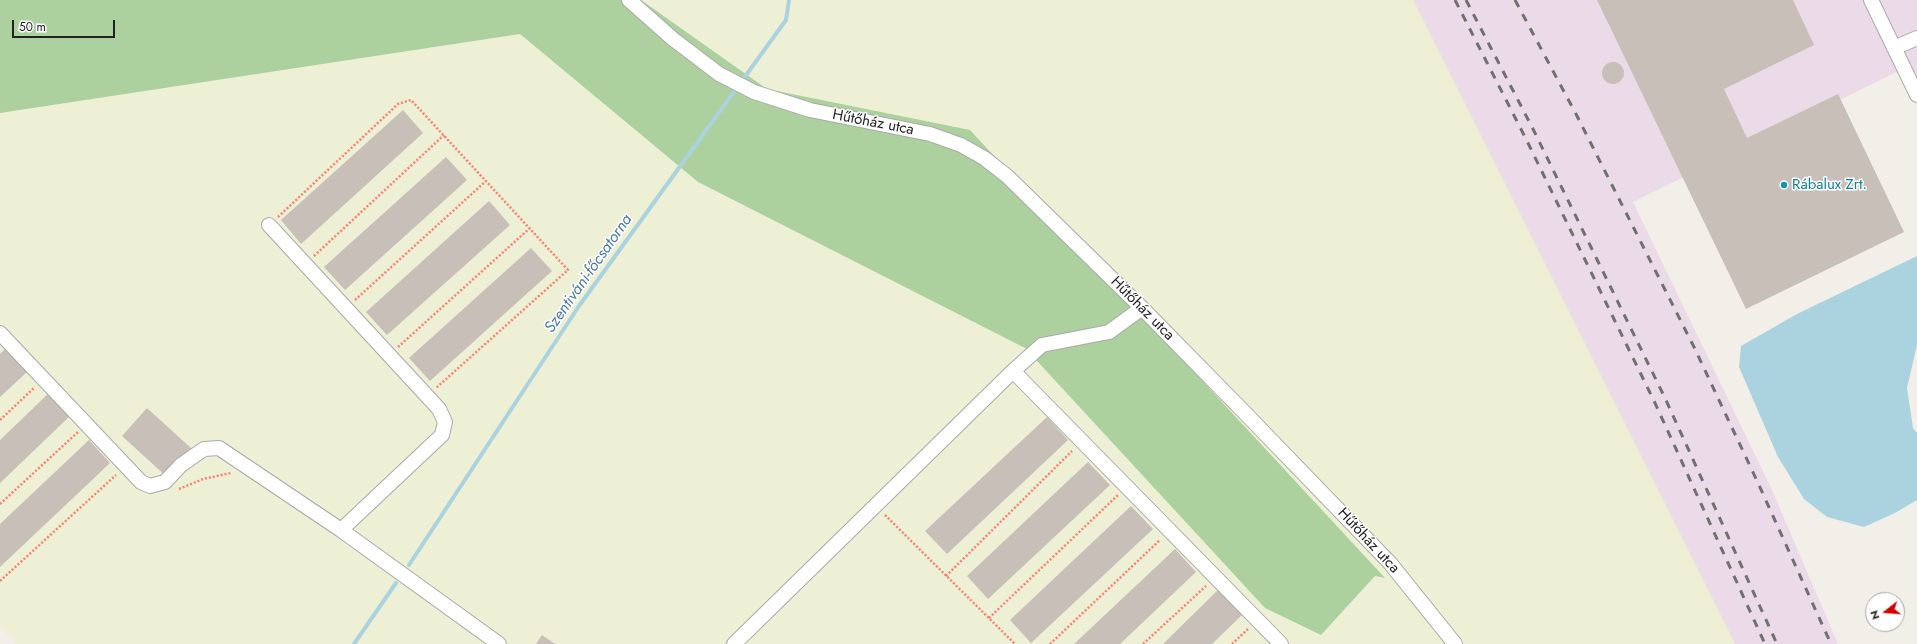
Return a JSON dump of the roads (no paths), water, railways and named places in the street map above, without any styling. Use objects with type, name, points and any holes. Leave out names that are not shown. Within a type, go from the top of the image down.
[{"type":"street","name":"Hűtőház utca","points":[[629,0],[672,39],[719,74],[754,92],[810,110],[930,134],[961,145],[984,158],[1007,176],[1142,308],[1390,563],[1455,644]]},
{"type":"street","points":[[1871,0],[1917,95]]},
{"type":"street","points":[[1894,48],[1917,38]]},
{"type":"street","points":[[269,225],[439,409],[445,422],[442,435],[341,530]]},
{"type":"street","points":[[734,644],[1013,371],[1042,345],[1109,332],[1142,308]]},
{"type":"street","points":[[0,333],[141,482],[150,486],[165,482],[181,465],[204,449],[220,448],[256,474],[341,530],[499,644]]},
{"type":"street","points":[[1013,371],[1281,644]]},
{"type":"water","points":[[1917,256],[1917,345],[1907,388],[1913,428],[1917,433],[1917,500],[1895,513],[1864,527],[1827,517],[1804,499],[1778,457],[1739,367],[1741,346],[1797,314]]},
{"type":"waterway","name":"Szentiváni-főcsatorna","points":[[409,565],[579,306],[786,20],[789,0]]},
{"type":"waterway","name":"Szentiváni-főcsatorna","points":[[354,644],[396,583]]},
{"type":"railway","points":[[1455,0],[1525,137],[1655,403],[1765,644]]},
{"type":"railway","points":[[1466,0],[1533,129],[1665,398],[1777,644]]},
{"type":"railway","points":[[1515,0],[1576,114],[1694,347],[1831,644]]},
{"type":"place","name":"Rábalux Zrt.","points":[[1784,185]]}]
